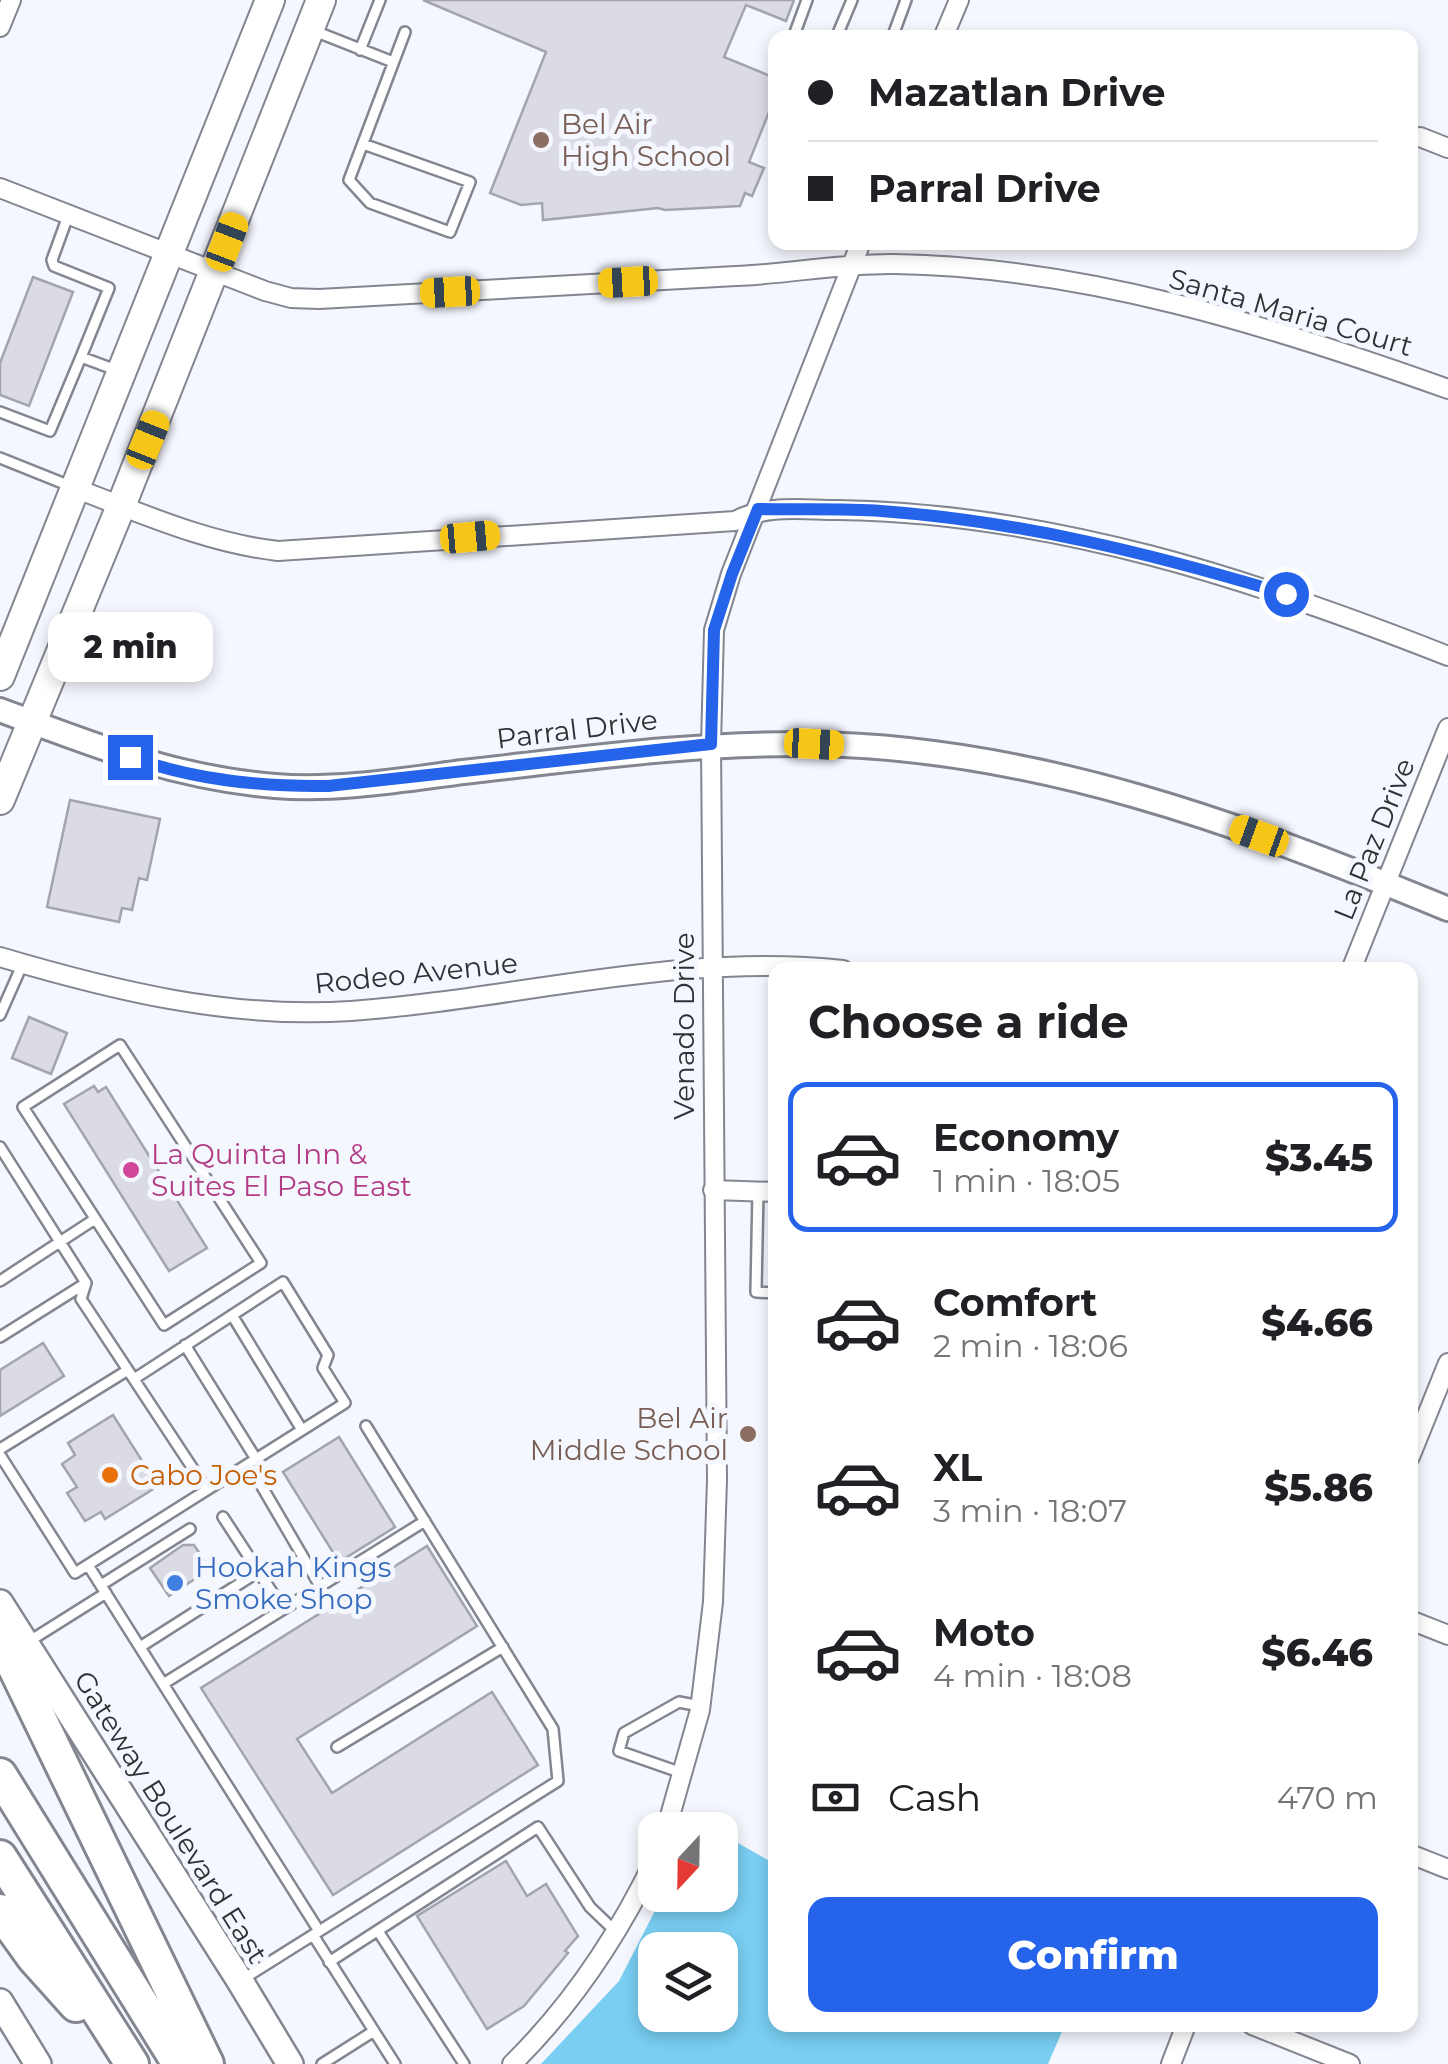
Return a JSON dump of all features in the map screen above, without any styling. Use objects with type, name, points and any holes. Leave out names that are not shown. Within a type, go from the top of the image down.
[{"type":"highway","points":[[13,1640],[208,2064]]},
{"type":"highway","points":[[0,1775],[180,2064]]},
{"type":"highway","points":[[0,1857],[131,2064]]},
{"type":"highway","points":[[0,1911],[33,1958],[131,2064]]},
{"type":"main road","points":[[0,800],[321,0]]},
{"type":"main road","points":[[0,676],[268,5],[309,28]]},
{"type":"main road","name":"Gateway Boulevard East","points":[[0,1603],[13,1640],[240,1981],[290,2064]]},
{"type":"main road","points":[[0,2002],[38,2064]]},
{"type":"street","points":[[0,27],[11,0]]},
{"type":"street","points":[[947,30],[958,0]]},
{"type":"street","points":[[1420,138],[1448,148]]},
{"type":"street","name":"Santa Maria Court","points":[[0,188],[214,273],[278,294],[319,299],[892,264],[960,268],[1032,276],[1142,297],[1267,328],[1448,389]]},
{"type":"street","name":"Venado Drive","points":[[672,1812],[700,1706],[713,1602],[717,1480],[711,967],[714,630],[732,574],[858,250]]},
{"type":"street","points":[[77,489],[239,546],[278,551],[734,520],[758,509],[878,510],[984,522],[1092,540],[1286,594],[1448,656]]},
{"type":"street","name":"Parral Drive","points":[[0,710],[165,770],[279,786],[377,782],[711,744],[814,744],[911,750],[1110,788],[1227,825],[1448,909]]},
{"type":"street","name":"La Paz Drive","points":[[1354,962],[1448,728]]},
{"type":"street","name":"Rodeo Avenue","points":[[0,957],[104,988],[223,1008],[278,1012],[351,1011],[711,967],[768,968]]},
{"type":"street","points":[[713,1190],[766,1192]]},
{"type":"street","points":[[1418,1442],[1441,1398],[1448,1363]]},
{"type":"street","points":[[1418,1623],[1448,1635]]},
{"type":"street","points":[[1418,1857],[1448,1869]]},
{"type":"street","points":[[512,2064],[571,2000],[638,1892]]},
{"type":"street","points":[[1171,2064],[1183,2032]]},
{"type":"street","points":[[1270,2032],[1350,2064]]},
{"type":"lane","points":[[360,50],[380,0]]},
{"type":"lane","points":[[796,30],[807,0]]},
{"type":"lane","points":[[839,30],[852,0]]},
{"type":"lane","points":[[895,30],[906,0]]},
{"type":"lane","points":[[309,28],[393,62]]},
{"type":"lane","points":[[363,144],[470,182],[450,232],[370,203],[349,180],[405,32]]},
{"type":"lane","points":[[0,412],[50,431],[109,288],[54,266],[52,260],[68,215]]},
{"type":"lane","points":[[81,357],[123,373]]},
{"type":"lane","points":[[0,458],[77,489]]},
{"type":"lane","points":[[0,1015],[23,964]]},
{"type":"lane","points":[[120,1045],[261,1263],[164,1326],[95,1219],[23,1107],[120,1045]]},
{"type":"lane","points":[[0,1147],[86,1283]]},
{"type":"lane","points":[[766,1192],[756,1292],[768,1293]]},
{"type":"lane","points":[[0,1281],[95,1219]]},
{"type":"lane","points":[[283,1282],[328,1355],[324,1368],[345,1403],[75,1573],[0,1452],[186,1345],[283,1282]]},
{"type":"lane","points":[[0,1337],[86,1283]]},
{"type":"lane","points":[[86,1283],[81,1298],[207,1490]]},
{"type":"lane","points":[[232,1315],[302,1430]]},
{"type":"lane","points":[[186,1345],[256,1459]]},
{"type":"lane","points":[[240,1981],[558,1782],[554,1729],[366,1426]]},
{"type":"lane","points":[[261,1486],[320,1586]]},
{"type":"lane","points":[[223,1517],[282,1609]]},
{"type":"lane","points":[[163,1684],[425,1521]]},
{"type":"lane","points":[[13,1640],[103,1589],[190,1530]]},
{"type":"lane","points":[[88,1565],[395,2064]]},
{"type":"lane","points":[[140,1646],[258,1572]]},
{"type":"lane","points":[[337,1747],[503,1647]]},
{"type":"lane","points":[[684,1774],[619,1751],[624,1733],[679,1702],[700,1706]]},
{"type":"lane","points":[[329,1962],[538,1827],[590,1907],[616,1933]]},
{"type":"lane","points":[[378,1930],[464,2064]]},
{"type":"lane","points":[[322,2064],[374,2031]]},
{"type":"water","points":[[738,1843],[768,1860],[768,2032],[1062,2032],[1048,2064],[541,2064],[619,1981],[638,1944],[638,2032],[738,2032],[738,1932],[644,1932],[654,1912],[738,1912]]},
{"type":"building","points":[[423,0],[794,0],[786,21],[746,5],[724,57],[768,75],[768,114],[749,162],[764,168],[752,196],[745,193],[740,206],[658,208],[543,220],[542,203],[521,205],[490,193],[546,52]]},
{"type":"building","points":[[33,277],[73,292],[29,406],[0,395],[0,363]]},
{"type":"building","points":[[70,800],[160,819],[147,880],[139,878],[132,910],[122,908],[119,922],[47,907]]},
{"type":"building","points":[[29,1017],[67,1033],[51,1074],[12,1058]]},
{"type":"building","name":"La Quinta Inn & Suites El Paso East","points":[[94,1086],[98,1092],[106,1087],[207,1248],[169,1271],[64,1104]]},
{"type":"building","points":[[43,1343],[64,1376],[0,1416],[0,1370]]},
{"type":"building","name":"Cabo Joe's","points":[[113,1415],[158,1486],[105,1519],[101,1512],[85,1521],[67,1493],[77,1487],[62,1464],[75,1455],[68,1443]]},
{"type":"building","points":[[339,1437],[395,1527],[339,1562],[283,1472]]},
{"type":"building","name":"Hookah Kings Smoke Shop","points":[[183,1545],[194,1545],[210,1569],[169,1596],[150,1568]]},
{"type":"building","points":[[427,1546],[477,1626],[297,1739],[332,1793],[492,1692],[538,1765],[333,1895],[201,1688]]},
{"type":"building","points":[[506,1861],[527,1896],[546,1884],[578,1936],[524,2006],[487,2029],[417,1916]]},
{"type":"place","name":"Bel Air High School","points":[[541,140]]},
{"type":"place","name":"La Quinta Inn & Suites El Paso East","points":[[131,1170]]},
{"type":"place","name":"Bel Air Middle School","points":[[748,1434]]},
{"type":"place","name":"Cabo Joe's","points":[[110,1475]]},
{"type":"place","name":"Hookah Kings Smoke Shop","points":[[175,1583]]},
{"type":"route","points":[[130,757],[165,770],[214,780],[328,786],[711,744],[714,630],[758,509],[878,510],[984,522],[1092,540],[1286,594]]}]
